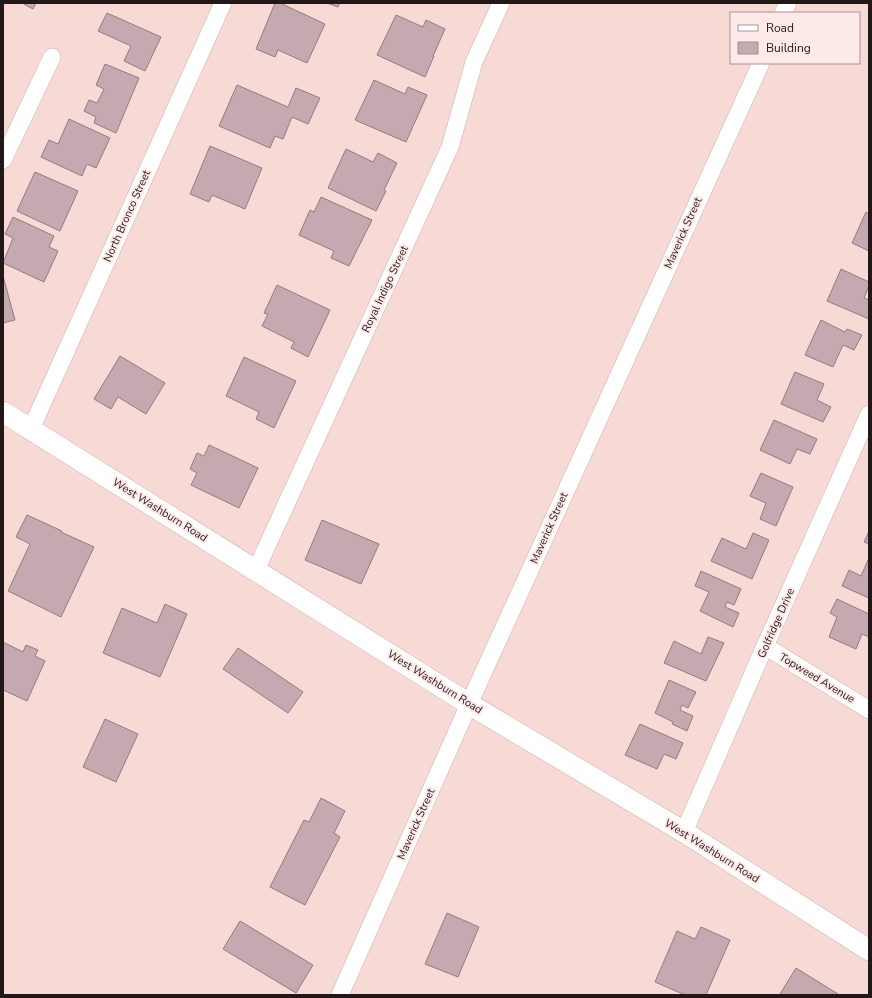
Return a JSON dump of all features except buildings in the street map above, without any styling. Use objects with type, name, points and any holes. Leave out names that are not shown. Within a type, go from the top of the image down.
[{"type":"street","name":"North Bronco Street","points":[[31,429],[223,3]]},
{"type":"street","name":"Royal Indigo Street","points":[[256,570],[450,147],[474,62],[501,3]]},
{"type":"street","points":[[784,12],[788,3]]},
{"type":"street","points":[[3,160],[52,57]]},
{"type":"street","name":"Maverick Street","points":[[340,995],[469,704],[760,64]]},
{"type":"street","name":"West Washburn Road","points":[[3,412],[469,704],[684,832],[869,950]]},
{"type":"street","name":"Golfridge Drive","points":[[684,832],[765,646],[869,414]]},
{"type":"street","name":"Topweed Avenue","points":[[765,646],[869,710]]}]
